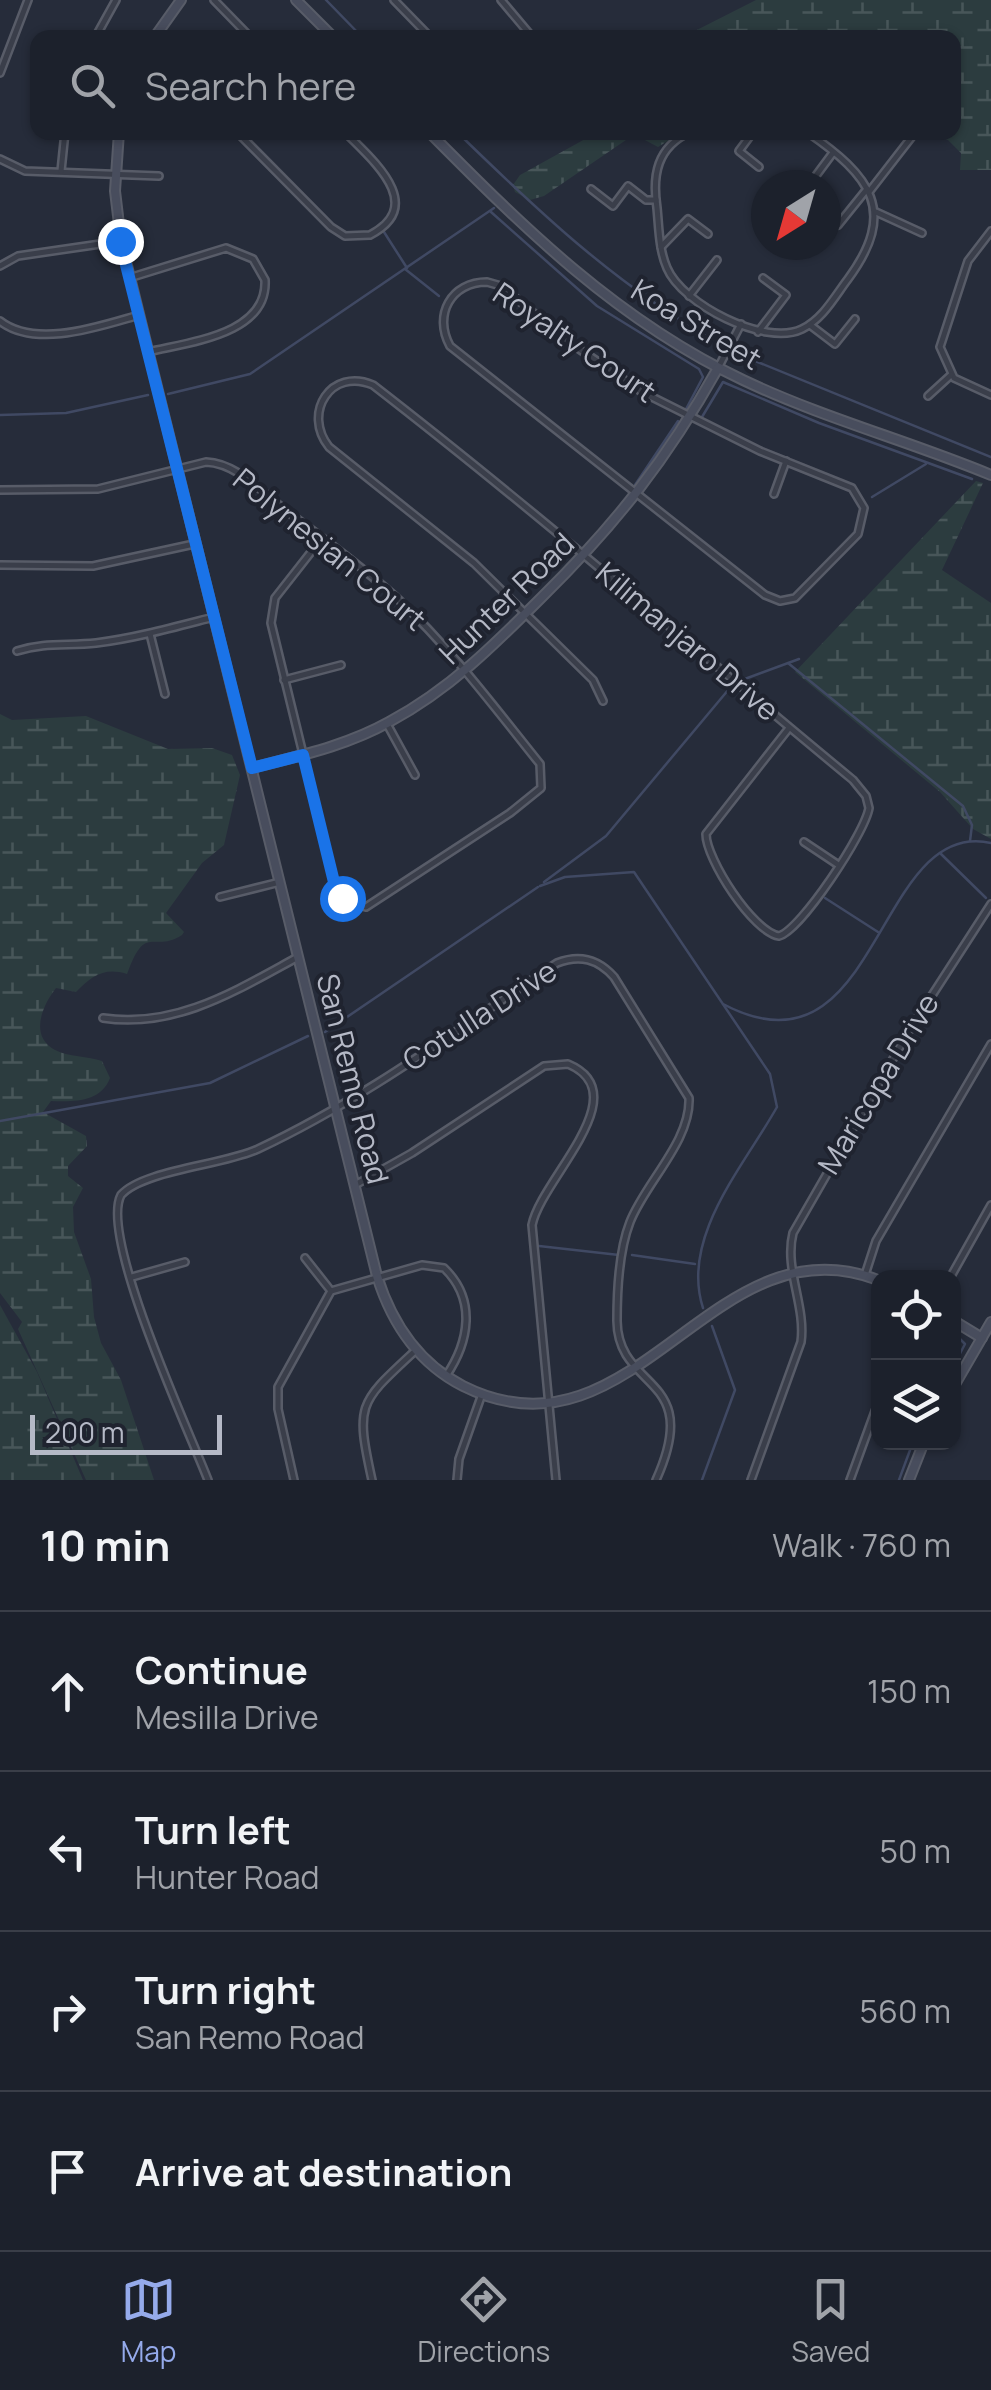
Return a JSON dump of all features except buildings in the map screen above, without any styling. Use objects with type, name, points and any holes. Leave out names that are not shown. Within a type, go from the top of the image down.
[{"type":"street","points":[[0,73],[28,0]]},
{"type":"street","points":[[99,30],[116,0]]},
{"type":"street","points":[[160,30],[181,0]]},
{"type":"street","points":[[214,0],[243,30]]},
{"type":"street","points":[[296,0],[326,30]]},
{"type":"street","points":[[394,0],[423,30]]},
{"type":"street","points":[[501,0],[526,30]]},
{"type":"street","points":[[61,172],[64,140]]},
{"type":"street","name":"San Remo Road","points":[[118,140],[114,174],[120,241],[377,1276],[395,1322],[416,1350],[446,1376],[482,1394],[548,1403],[597,1392],[749,1287],[794,1272],[834,1270],[871,1278]]},
{"type":"street","points":[[245,140],[331,227],[345,236],[370,235],[391,216],[394,192],[387,175],[353,140]]},
{"type":"street","name":"Koa Street","points":[[437,140],[565,266],[643,323],[718,368],[811,410],[991,474]]},
{"type":"street","points":[[678,140],[660,160],[656,200],[661,248],[669,273],[689,296],[740,324],[758,332],[785,334],[810,325],[868,251],[876,212],[868,191],[818,140]]},
{"type":"street","points":[[747,140],[739,151],[759,167]]},
{"type":"street","points":[[841,222],[909,140]]},
{"type":"street","points":[[820,170],[832,154]]},
{"type":"street","points":[[0,159],[19,170],[160,176]]},
{"type":"street","points":[[591,190],[612,206],[628,186],[646,200],[656,200]]},
{"type":"street","points":[[876,212],[922,234]]},
{"type":"street","points":[[661,248],[688,219],[708,234]]},
{"type":"street","points":[[991,231],[968,261],[940,341],[941,357],[951,375],[991,395]]},
{"type":"street","points":[[0,266],[18,256],[120,241]]},
{"type":"street","points":[[130,278],[226,248],[253,259],[264,280],[262,300],[244,321],[205,338],[148,352]]},
{"type":"street","points":[[689,296],[717,260]]},
{"type":"street","points":[[758,332],[786,295],[763,278]]},
{"type":"street","name":"Royalty Court","points":[[474,283],[500,286],[590,358],[690,419],[852,488],[865,514],[860,531],[790,600],[765,595],[454,350],[442,326],[448,301],[474,283]]},
{"type":"street","points":[[0,321],[20,331],[54,332],[138,315]]},
{"type":"street","points":[[810,325],[835,344],[855,319]]},
{"type":"street","points":[[718,368],[740,324]]},
{"type":"street","name":"Hunter Road","points":[[252,768],[303,755],[387,724],[466,672],[584,557],[638,495],[690,419],[718,368]]},
{"type":"street","points":[[928,396],[951,375]]},
{"type":"street","name":"Kilimanjaro Drive","points":[[526,614],[474,563],[329,447],[316,422],[319,404],[328,391],[349,381],[374,385],[532,508],[584,557],[789,728],[866,796],[866,820],[794,929],[774,936],[752,920],[706,846],[710,823],[789,728]]},
{"type":"street","name":"Polynesian Court","points":[[0,490],[98,489],[206,462],[225,466],[399,600],[466,672],[540,764],[540,788],[375,904],[352,904],[336,889],[303,755]]},
{"type":"street","points":[[774,494],[786,462]]},
{"type":"street","points":[[303,755],[271,608],[322,538]]},
{"type":"street","points":[[0,566],[93,566],[196,544]]},
{"type":"street","points":[[526,614],[593,680],[604,702]]},
{"type":"street","points":[[17,651],[42,643],[91,644],[150,634],[214,617]]},
{"type":"street","points":[[150,634],[164,694]]},
{"type":"street","points":[[284,680],[341,665]]},
{"type":"street","points":[[387,724],[415,775]]},
{"type":"street","points":[[804,842],[837,864]]},
{"type":"street","points":[[220,897],[280,882]]},
{"type":"street","name":"Maricopa Drive","points":[[750,1480],[801,1342],[790,1249],[795,1228],[909,1031],[991,904]]},
{"type":"street","points":[[103,1018],[127,1022],[201,1008],[298,957]]},
{"type":"street","name":"Cotulla Drive","points":[[336,1107],[386,1079],[557,963],[582,958],[600,964],[638,1012],[689,1098],[686,1121],[638,1206],[625,1238],[617,1328],[638,1367]]},
{"type":"street","points":[[865,1276],[876,1241],[991,1044]]},
{"type":"street","points":[[354,1184],[412,1153],[540,1067],[563,1063],[586,1075],[595,1093],[594,1112],[541,1198],[532,1225],[556,1480]]},
{"type":"street","points":[[208,1480],[148,1332],[116,1212],[127,1189],[239,1158],[336,1107]]},
{"type":"street","points":[[954,1270],[991,1204]]},
{"type":"street","points":[[305,1258],[331,1291]]},
{"type":"street","points":[[132,1277],[184,1262]]},
{"type":"street","points":[[294,1480],[278,1409],[278,1388],[331,1291],[431,1264],[452,1277],[468,1335],[446,1376]]},
{"type":"street","points":[[961,1374],[991,1322]]},
{"type":"street","points":[[961,1326],[982,1338]]},
{"type":"street","points":[[372,1480],[362,1432],[365,1404],[416,1350]]},
{"type":"street","points":[[638,1367],[665,1402],[673,1424],[656,1480]]},
{"type":"street","points":[[457,1480],[459,1459],[482,1394]]},
{"type":"street","points":[[850,1480],[871,1422]]},
{"type":"street","points":[[909,1480],[921,1450]]},
{"type":"green space","points":[[756,0],[991,0],[991,170],[960,170],[961,153],[948,140],[961,140],[961,30],[697,30]]},
{"type":"green space","points":[[583,140],[626,140],[544,196],[530,200],[515,192],[513,185],[520,175]]},
{"type":"green space","points":[[645,140],[670,140],[658,147]]},
{"type":"green space","points":[[976,481],[983,483],[942,570],[991,603],[991,839],[973,829],[940,792],[795,672]]},
{"type":"green space","points":[[0,714],[12,720],[86,716],[168,749],[212,748],[232,755],[240,775],[224,845],[202,863],[166,913],[184,932],[182,935],[164,942],[145,943],[127,974],[99,974],[76,992],[56,988],[41,1020],[42,1037],[47,1044],[60,1052],[102,1061],[110,1078],[93,1096],[51,1101],[43,1112],[86,1136],[87,1146],[68,1166],[68,1176],[83,1188],[73,1207],[74,1232],[91,1279],[101,1343],[121,1380],[154,1480],[86,1480],[18,1329],[22,1322],[0,1293]]},
{"type":"green space","points":[[0,1305],[37,1372],[83,1480],[0,1480]]},
{"type":"waterway","points":[[326,0],[355,30]]},
{"type":"waterway","points":[[465,140],[612,272],[717,342]]},
{"type":"waterway","points":[[168,394],[250,374],[494,208]]},
{"type":"waterway","points":[[491,212],[597,306],[699,369],[703,377],[685,411]]},
{"type":"waterway","points":[[384,232],[407,268]]},
{"type":"waterway","points":[[405,269],[439,296]]},
{"type":"waterway","points":[[738,354],[991,457]]},
{"type":"waterway","points":[[702,417],[723,382],[819,423],[972,479]]},
{"type":"waterway","points":[[0,415],[66,413],[148,395]]},
{"type":"waterway","points":[[635,485],[678,421]]},
{"type":"waterway","points":[[872,497],[926,464]]},
{"type":"waterway","points":[[742,680],[799,659]]},
{"type":"waterway","points":[[788,663],[963,806],[972,825],[970,841]]},
{"type":"waterway","points":[[544,882],[606,836],[729,689]]},
{"type":"waterway","points":[[723,1004],[775,1020],[815,1011],[846,983],[922,869],[952,846],[991,843]]},
{"type":"waterway","points":[[941,854],[986,898]]},
{"type":"waterway","points":[[540,886],[565,877],[634,872],[770,1074],[777,1107],[719,1203],[700,1255],[698,1281],[703,1308]]},
{"type":"waterway","points":[[325,1032],[538,887]]},
{"type":"waterway","points":[[825,898],[878,932]]},
{"type":"waterway","points":[[0,1121],[210,1083],[308,1036]]},
{"type":"waterway","points":[[539,1246],[619,1255]]},
{"type":"waterway","points":[[632,1255],[695,1264]]},
{"type":"waterway","points":[[702,1480],[735,1390],[712,1326]]},
{"type":"waterway","points":[[961,1340],[965,1344],[961,1352]]},
{"type":"waterway","points":[[899,1480],[910,1450]]},
{"type":"route","points":[[120,241],[252,768],[303,755],[334,882],[342,898]]}]
